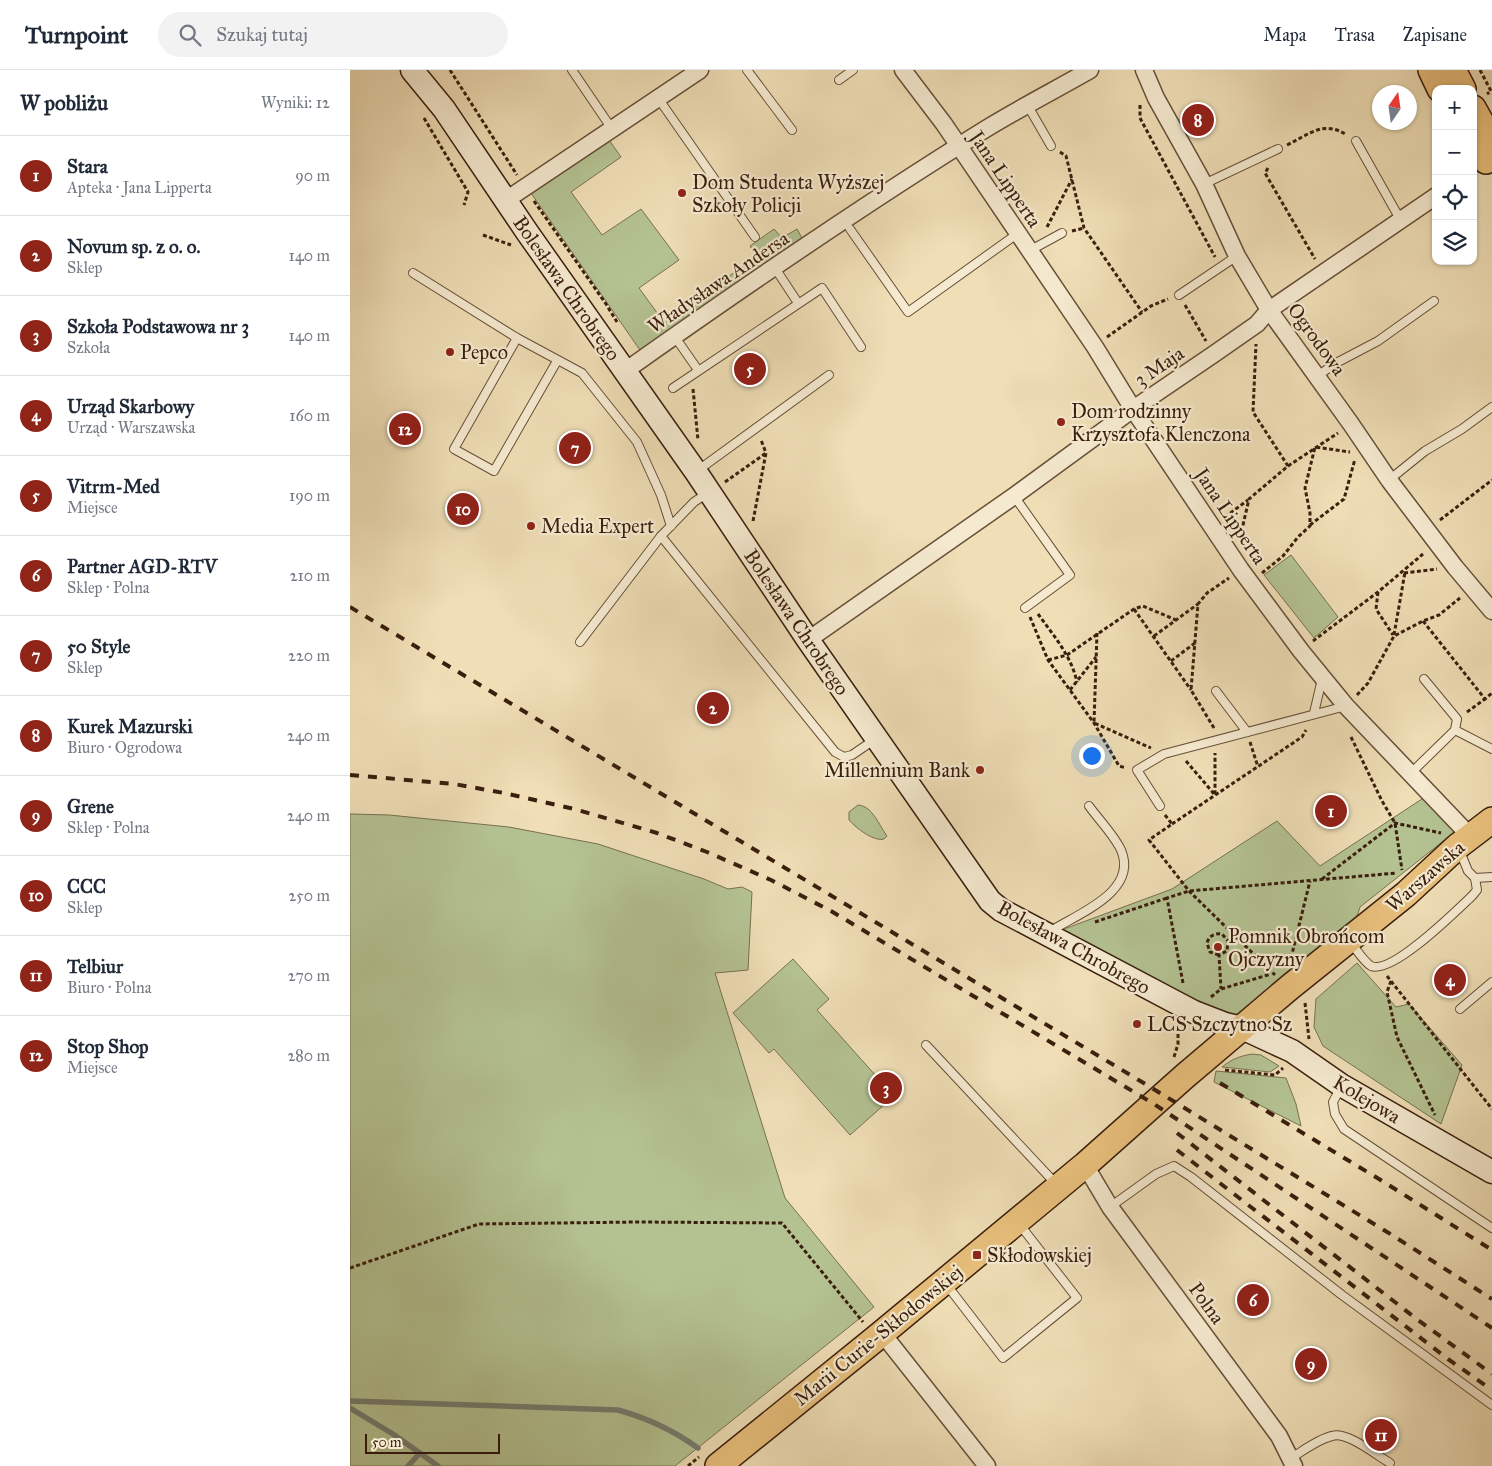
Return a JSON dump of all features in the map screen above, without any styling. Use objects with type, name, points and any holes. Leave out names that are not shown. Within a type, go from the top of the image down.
[{"type":"main road","points":[[1431,70],[1438,85]]},
{"type":"main road","points":[[1453,70],[1461,85]]},
{"type":"main road","points":[[1477,126],[1482,148]]},
{"type":"main road","name":"Warszawska","points":[[1242,1028],[1406,894],[1457,839],[1492,820]]},
{"type":"main road","name":"Marii Curie-Skłodowskiej","points":[[718,1466],[873,1328],[944,1281],[1085,1165],[1242,1028]]},
{"type":"street","name":"Bolesława Chrobrego","points":[[412,70],[444,108],[532,240],[625,371],[721,488],[808,640],[990,901],[1001,910],[1054,930],[1194,1012],[1225,1024],[1242,1028]]},
{"type":"street","name":"Bolesława Chrobrego","points":[[425,70],[444,108]]},
{"type":"street","points":[[506,200],[700,70]]},
{"type":"street","name":"Jana Lipperta","points":[[903,70],[959,147],[1095,347],[1133,409],[1250,582],[1322,679],[1411,773],[1457,839]]},
{"type":"street","name":"Władysława Andersa","points":[[625,371],[775,268],[985,129],[1090,70]]},
{"type":"street","name":"Ogrodowa","points":[[1144,70],[1156,98],[1204,184],[1237,256],[1269,310],[1389,480],[1455,567],[1492,611]]},
{"type":"street","name":"3 Maja","points":[[808,640],[1014,496],[1133,409],[1257,324],[1269,310],[1432,199]]},
{"type":"street","name":"Kolejowa","points":[[1242,1028],[1292,1052],[1341,1085],[1492,1172]]},
{"type":"street","name":"Polna","points":[[1085,1165],[1110,1207],[1279,1436],[1293,1462]]},
{"type":"street","points":[[873,1328],[987,1466]]},
{"type":"lane","points":[[572,70],[612,128]]},
{"type":"lane","points":[[747,70],[792,130]]},
{"type":"lane","points":[[839,80],[853,70]]},
{"type":"lane","points":[[658,98],[755,237]]},
{"type":"lane","points":[[1028,106],[1051,146]]},
{"type":"lane","points":[[1356,141],[1400,219]]},
{"type":"lane","points":[[1204,184],[1278,149]]},
{"type":"lane","points":[[850,229],[908,312],[1017,234]]},
{"type":"lane","points":[[1029,251],[1062,233]]},
{"type":"lane","points":[[1179,295],[1237,256]]},
{"type":"lane","points":[[775,268],[798,303]]},
{"type":"lane","points":[[412,273],[517,338],[582,374],[637,442],[671,526]]},
{"type":"lane","points":[[673,388],[822,288],[861,347]]},
{"type":"lane","points":[[1317,376],[1378,341],[1434,301]]},
{"type":"lane","points":[[517,338],[454,449],[494,471],[557,361]]},
{"type":"lane","points":[[675,338],[695,373]]},
{"type":"lane","points":[[702,467],[830,375]]},
{"type":"lane","points":[[1389,480],[1425,451],[1462,429],[1492,407]]},
{"type":"lane","points":[[580,642],[661,536],[694,502],[721,488]]},
{"type":"lane","points":[[1014,496],[1070,575],[1028,606]]},
{"type":"lane","points":[[661,536],[834,752],[844,757],[852,755],[876,738]]},
{"type":"lane","points":[[1314,714],[1322,679]]},
{"type":"lane","points":[[1411,773],[1454,730],[1458,719],[1424,679]]},
{"type":"lane","points":[[1216,691],[1247,732]]},
{"type":"lane","points":[[1160,806],[1136,770],[1164,754],[1346,706]]},
{"type":"lane","points":[[1454,730],[1492,749]]},
{"type":"lane","points":[[1054,930],[1104,899],[1117,887],[1124,875],[1124,861],[1120,849],[1090,806]]},
{"type":"lane","points":[[1349,941],[1370,965],[1380,967],[1404,956],[1472,896],[1477,890],[1475,878],[1468,871],[1457,839]]},
{"type":"lane","points":[[1475,878],[1492,877]]},
{"type":"lane","points":[[1460,1009],[1492,982]]},
{"type":"lane","points":[[926,1045],[1058,1186]]},
{"type":"lane","points":[[1341,1085],[1333,1102],[1335,1114],[1344,1129],[1492,1228]]},
{"type":"lane","points":[[1110,1207],[1156,1174],[1174,1166],[1191,1177],[1342,1295],[1492,1405]]},
{"type":"lane","points":[[944,1281],[1003,1358],[1077,1298],[1016,1221]]},
{"type":"lane","points":[[1293,1462],[1330,1436],[1338,1434],[1348,1437],[1390,1463]]},
{"type":"path","points":[[450,70],[525,188],[621,328]]},
{"type":"path","points":[[1140,100],[1140,118],[1221,266]]},
{"type":"path","points":[[423,118],[468,192],[464,205]]},
{"type":"path","points":[[1323,273],[1265,174],[1278,149],[1323,127],[1336,128],[1356,141]]},
{"type":"path","points":[[1051,146],[1066,156],[1084,228],[1142,312]]},
{"type":"path","points":[[1044,242],[1044,232],[1072,178]]},
{"type":"path","points":[[1108,338],[1151,306],[1179,295],[1214,354]]},
{"type":"path","points":[[1257,324],[1253,412],[1288,466]]},
{"type":"path","points":[[694,440],[699,448],[695,373]]},
{"type":"path","points":[[1222,519],[1288,466],[1351,424]]},
{"type":"path","points":[[747,518],[752,525],[766,454],[756,428]]},
{"type":"path","points":[[1250,582],[1283,556],[1298,537],[1344,499],[1357,454],[1315,447]]},
{"type":"path","points":[[1310,526],[1310,513],[1305,488],[1315,447]]},
{"type":"path","points":[[702,467],[721,488],[766,454]]},
{"type":"path","points":[[1301,651],[1403,573],[1432,536],[1492,480]]},
{"type":"path","points":[[1238,547],[1249,499]]},
{"type":"path","points":[[1403,573],[1455,567]]},
{"type":"path","points":[[1346,706],[1368,683],[1394,636],[1403,573]]},
{"type":"path","points":[[1154,636],[1198,604],[1207,593],[1233,575]]},
{"type":"path","points":[[1394,636],[1439,615],[1473,589]]},
{"type":"path","points":[[1378,592],[1376,609],[1394,636]]},
{"type":"path","points":[[1191,690],[1198,604]]},
{"type":"path","points":[[1028,606],[1067,654],[1074,667],[1077,682]]},
{"type":"path","points":[[1028,606],[1048,660],[1094,723],[1120,766],[1136,770]]},
{"type":"path","points":[[1048,660],[1067,654],[1134,609],[1144,606],[1176,620]]},
{"type":"path","points":[[1134,609],[1191,690],[1218,740],[1215,795]]},
{"type":"path","points":[[1423,621],[1485,699]]},
{"type":"path","points":[[1094,723],[1097,633]]},
{"type":"path","points":[[1171,661],[1195,643]]},
{"type":"path","points":[[1070,690],[1096,657]]},
{"type":"path","points":[[1458,719],[1492,693]]},
{"type":"path","points":[[1204,994],[1211,997],[1221,989],[1274,973],[1189,891],[1149,840],[1302,737],[1314,714]]},
{"type":"path","points":[[1094,723],[1164,754]]},
{"type":"path","points":[[1247,732],[1258,767]]},
{"type":"path","points":[[1054,930],[1070,930],[1189,891],[1402,873],[1395,823],[1382,802],[1350,736]]},
{"type":"path","points":[[1176,751],[1215,795]]},
{"type":"path","points":[[1160,806],[1172,824]]},
{"type":"path","points":[[1395,823],[1457,839]]},
{"type":"path","points":[[1321,880],[1395,823]]},
{"type":"path","points":[[1290,966],[1310,881]]},
{"type":"path","points":[[1167,898],[1182,983]]},
{"type":"path","points":[[1217,933],[1222,934],[1228,941],[1227,951],[1218,955],[1210,952],[1207,943],[1208,938],[1217,933]]},
{"type":"path","points":[[1218,955],[1221,989]]},
{"type":"path","points":[[1380,967],[1492,1109]]},
{"type":"path","points":[[1174,979],[1190,986]]},
{"type":"path","points":[[1391,981],[1387,992],[1397,1037],[1436,1118]]},
{"type":"path","points":[[1220,1069],[1275,1075],[1285,1067]]},
{"type":"path","points":[[350,1268],[479,1224],[782,1223],[873,1328]]},
{"type":"green space","points":[[609,140],[621,157],[571,192],[602,235],[641,209],[679,260],[639,288],[663,321],[757,257],[750,246],[774,229],[782,238],[797,229],[802,238],[642,353],[531,193]]},
{"type":"green space","points":[[1291,555],[1338,617],[1314,638],[1264,575]]},
{"type":"green space","points":[[1428,795],[1456,831],[1360,907],[1349,941],[1236,1019],[1056,932],[1172,889],[1277,821],[1320,866]]},
{"type":"green space","points":[[858,805],[867,808],[871,812],[887,836],[884,839],[870,836],[849,820],[849,812]]},
{"type":"green space","points":[[350,814],[389,815],[509,827],[598,844],[704,879],[728,889],[742,887],[752,892],[748,970],[715,973],[785,1198],[874,1307],[675,1466],[350,1466]]},
{"type":"green space","points":[[793,959],[829,999],[817,1010],[894,1096],[850,1135],[774,1049],[769,1053],[733,1013]]},
{"type":"green space","points":[[1357,963],[1396,1007],[1409,1004],[1462,1065],[1441,1124],[1323,1046],[1314,1027],[1316,999]]},
{"type":"green space","points":[[1252,1054],[1261,1055],[1279,1066],[1270,1072],[1222,1067],[1236,1058]]},
{"type":"green space","points":[[1216,1071],[1286,1078],[1296,1104],[1301,1126],[1214,1082]]},
{"type":"waterway","points":[[350,1401],[618,1410],[659,1425],[698,1448]]},
{"type":"waterway","points":[[350,1408],[393,1434],[438,1466]]},
{"type":"waterway","points":[[408,1466],[420,1453]]},
{"type":"railway","points":[[350,607],[1147,1085],[1392,1235],[1492,1299]]},
{"type":"railway","points":[[350,775],[454,784],[574,809],[657,833],[771,880],[831,911],[1154,1104],[1492,1328]]},
{"type":"railway","points":[[1220,1083],[1492,1250]]},
{"type":"railway","points":[[1177,1133],[1418,1320],[1492,1374]]},
{"type":"railway","points":[[1177,1150],[1448,1359],[1492,1390]]},
{"type":"place","name":"Kurek Mazurski","points":[[1198,120]]},
{"type":"place","name":"Dom Studenta Wyższej Szkoły Policji","points":[[682,193]]},
{"type":"place","name":"Pepco","points":[[450,352]]},
{"type":"place","name":"Vitrm-Med","points":[[750,369]]},
{"type":"place","name":"Dom rodzinny Krzysztofa Klenczona","points":[[1061,422]]},
{"type":"place","name":"Stop Shop","points":[[405,429]]},
{"type":"place","name":"50 Style","points":[[575,448]]},
{"type":"place","name":"CCC","points":[[463,509]]},
{"type":"place","name":"Media Expert","points":[[531,526]]},
{"type":"place","name":"Novum sp. z o. o.","points":[[713,708]]},
{"type":"place","name":"Millennium Bank","points":[[980,770]]},
{"type":"place","name":"Stara","points":[[1331,811]]},
{"type":"place","name":"Pomnik Obrońcom Ojczyzny","points":[[1218,947]]},
{"type":"place","name":"Urząd Skarbowy","points":[[1450,980]]},
{"type":"place","name":"LCS Szczytno Sz","points":[[1137,1024]]},
{"type":"place","name":"Szkoła Podstawowa nr 3","points":[[886,1088]]},
{"type":"place","name":"Skłodowskiej","points":[[977,1255]]},
{"type":"place","name":"Partner AGD-RTV","points":[[1253,1300]]},
{"type":"place","name":"Grene","points":[[1311,1364]]},
{"type":"place","name":"Telbiur","points":[[1381,1435]]}]
